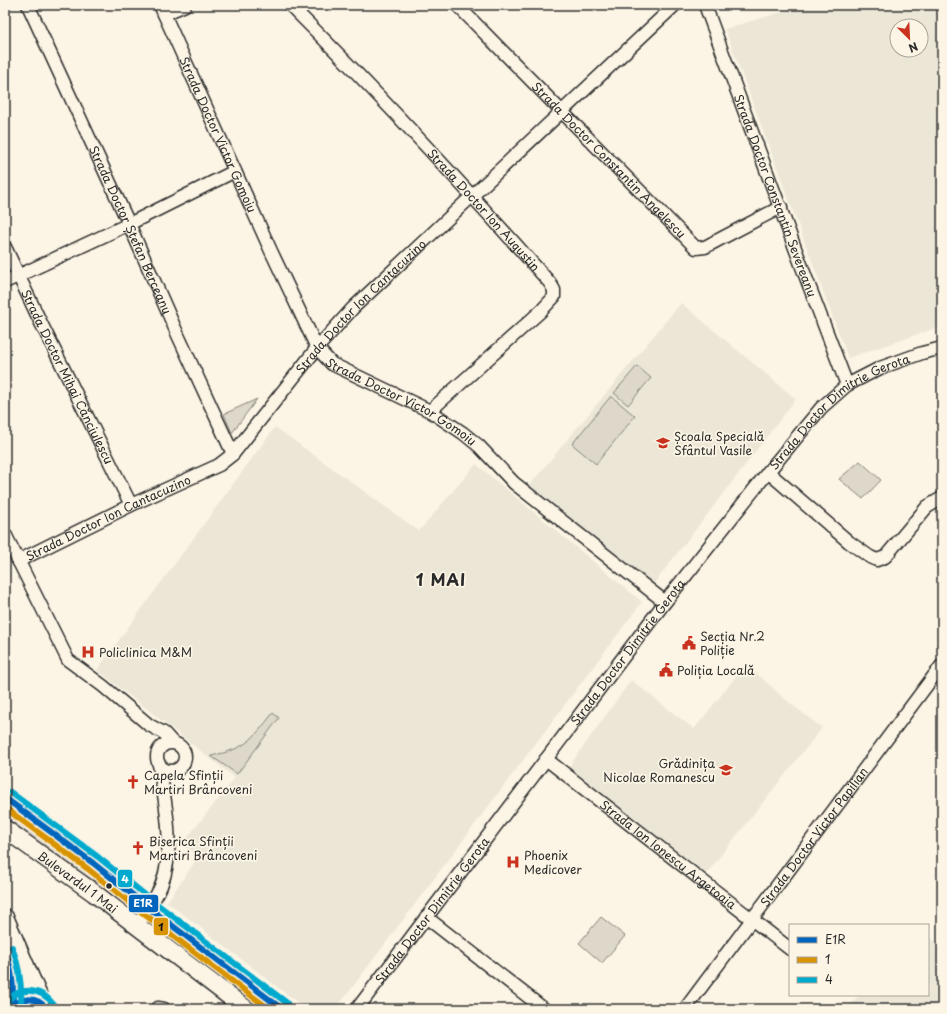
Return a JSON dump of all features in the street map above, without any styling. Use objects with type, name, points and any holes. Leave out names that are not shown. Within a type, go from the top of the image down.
[{"type":"main road","name":"Bulevardul 1 Mai","points":[[5,798],[93,863],[149,908],[282,1009]]},
{"type":"main road","name":"Bulevardul 1 Mai","points":[[5,828],[246,1009]]},
{"type":"main road","points":[[5,918],[44,1005]]},
{"type":"main road","points":[[5,950],[12,971],[14,994],[9,1008]]},
{"type":"main road","points":[[9,1008],[17,1002],[29,998],[44,1005]]},
{"type":"street","name":"Strada Doctor Ștefan Berceanu","points":[[28,5],[233,454]]},
{"type":"street","points":[[162,10],[185,5]]},
{"type":"street","name":"Strada Doctor Ion Augustin","points":[[290,5],[393,110],[473,196],[550,283],[554,290],[554,297],[541,311],[430,411]]},
{"type":"street","name":"Strada Doctor Constantin Angelescu","points":[[457,5],[696,248],[705,247],[780,207]]},
{"type":"street","name":"Strada Doctor Ion Cantacuzino","points":[[18,561],[220,464],[233,454],[317,348],[353,308],[675,5]]},
{"type":"street","name":"Strada Doctor Constantin Severeanu","points":[[705,5],[847,385]]},
{"type":"street","name":"Strada Doctor Victor Gomoiu","points":[[162,10],[317,348],[332,364],[430,411],[463,432],[479,446],[514,483],[665,602]]},
{"type":"street","points":[[5,282],[235,172]]},
{"type":"street","name":"Strada Doctor Mihai Cănciulescu","points":[[5,247],[131,506]]},
{"type":"street","name":"Strada Doctor Dimitrie Gerota","points":[[357,1009],[665,602],[821,408],[847,385],[880,368],[922,353],[942,348]]},
{"type":"street","points":[[768,472],[849,542],[870,557],[877,560],[885,557],[927,507],[942,498]]},
{"type":"street","points":[[5,534],[68,660],[103,686],[149,725],[164,733],[184,751],[185,760],[179,768],[170,771],[159,764]]},
{"type":"street","name":"Strada Doctor Victor Papilian","points":[[685,1009],[942,665]]},
{"type":"street","points":[[149,725],[161,747]]},
{"type":"street","points":[[137,926],[149,908],[161,885],[167,863],[169,845],[163,790],[157,755],[161,747],[169,743],[174,743]]},
{"type":"street","name":"Strada Ion Ionescu Argetoaia","points":[[546,758],[789,948]]},
{"type":"street","points":[[163,790],[170,771]]},
{"type":"street","points":[[426,917],[544,1009]]},
{"type":"shaded area","points":[[805,5],[942,5],[942,326],[848,358],[725,29]]},
{"type":"shaded area","name":"Școala Specială Sfântul Vasile","points":[[681,303],[796,399],[652,586],[528,487]]},
{"type":"shaded area","points":[[637,366],[651,378],[628,405],[614,393]]},
{"type":"shaded area","points":[[611,396],[635,416],[596,464],[572,444]]},
{"type":"shaded area","points":[[257,399],[232,433],[224,414]]},
{"type":"shaded area","points":[[275,427],[419,531],[476,464],[642,602],[336,1009],[306,1009],[167,902],[199,856],[182,844],[235,778],[97,670]]},
{"type":"shaded area","points":[[860,461],[881,480],[863,499],[839,479]]},
{"type":"shaded area","points":[[746,664],[785,699],[822,728],[706,874],[568,768],[631,680],[694,729]]},
{"type":"shaded area","points":[[273,713],[279,718],[237,774],[211,756],[233,750],[247,742]]},
{"type":"shaded area","points":[[5,806],[139,909],[137,912],[100,883],[87,878],[5,817]]},
{"type":"shaded area","points":[[601,917],[625,936],[602,963],[579,943]]},
{"type":"shaded area","points":[[161,927],[271,1009],[257,1009],[197,963],[194,955],[159,929]]},
{"type":"shaded area","points":[[929,937],[942,946],[942,1009],[847,1009],[858,996],[929,996]]},
{"type":"transit line","name":"4","points":[[10,792],[98,857],[154,902],[287,1003]]},
{"type":"transit line","name":"E1R","points":[[5,798],[93,863],[149,908],[282,1009]]},
{"type":"transit line","name":"1","points":[[5,808],[88,869],[144,914],[269,1009]]},
{"type":"transit line","name":"4","points":[[12,947],[20,976],[21,1006]]},
{"type":"transit line","name":"E1R","points":[[5,950],[12,977],[13,1006]]},
{"type":"transit line","name":"4","points":[[5,1004],[16,994],[29,991],[42,994],[53,1004]]},
{"type":"transit line","name":"E1R","points":[[11,1009],[19,1002],[29,999],[39,1002],[47,1009]]},
{"type":"place","name":"Școala Specială Sfântul Vasile","points":[[663,443]]},
{"type":"place","name":"Secția Nr.2 Poliție","points":[[689,643]]},
{"type":"place","name":"Policlinica M&M","points":[[88,652]]},
{"type":"place","name":"Poliția Locală","points":[[666,670]]},
{"type":"place","name":"Grădinița Nicolae Romanescu","points":[[726,770]]},
{"type":"place","name":"Capela Sfinții Martiri Brâncoveni","points":[[133,782]]},
{"type":"place","name":"Biserica Sfinții Martiri Brâncoveni","points":[[138,848]]},
{"type":"place","name":"Phoenix Medicover","points":[[513,862]]},
{"type":"district","name":"1 MAI","points":[[441,579]]}]
